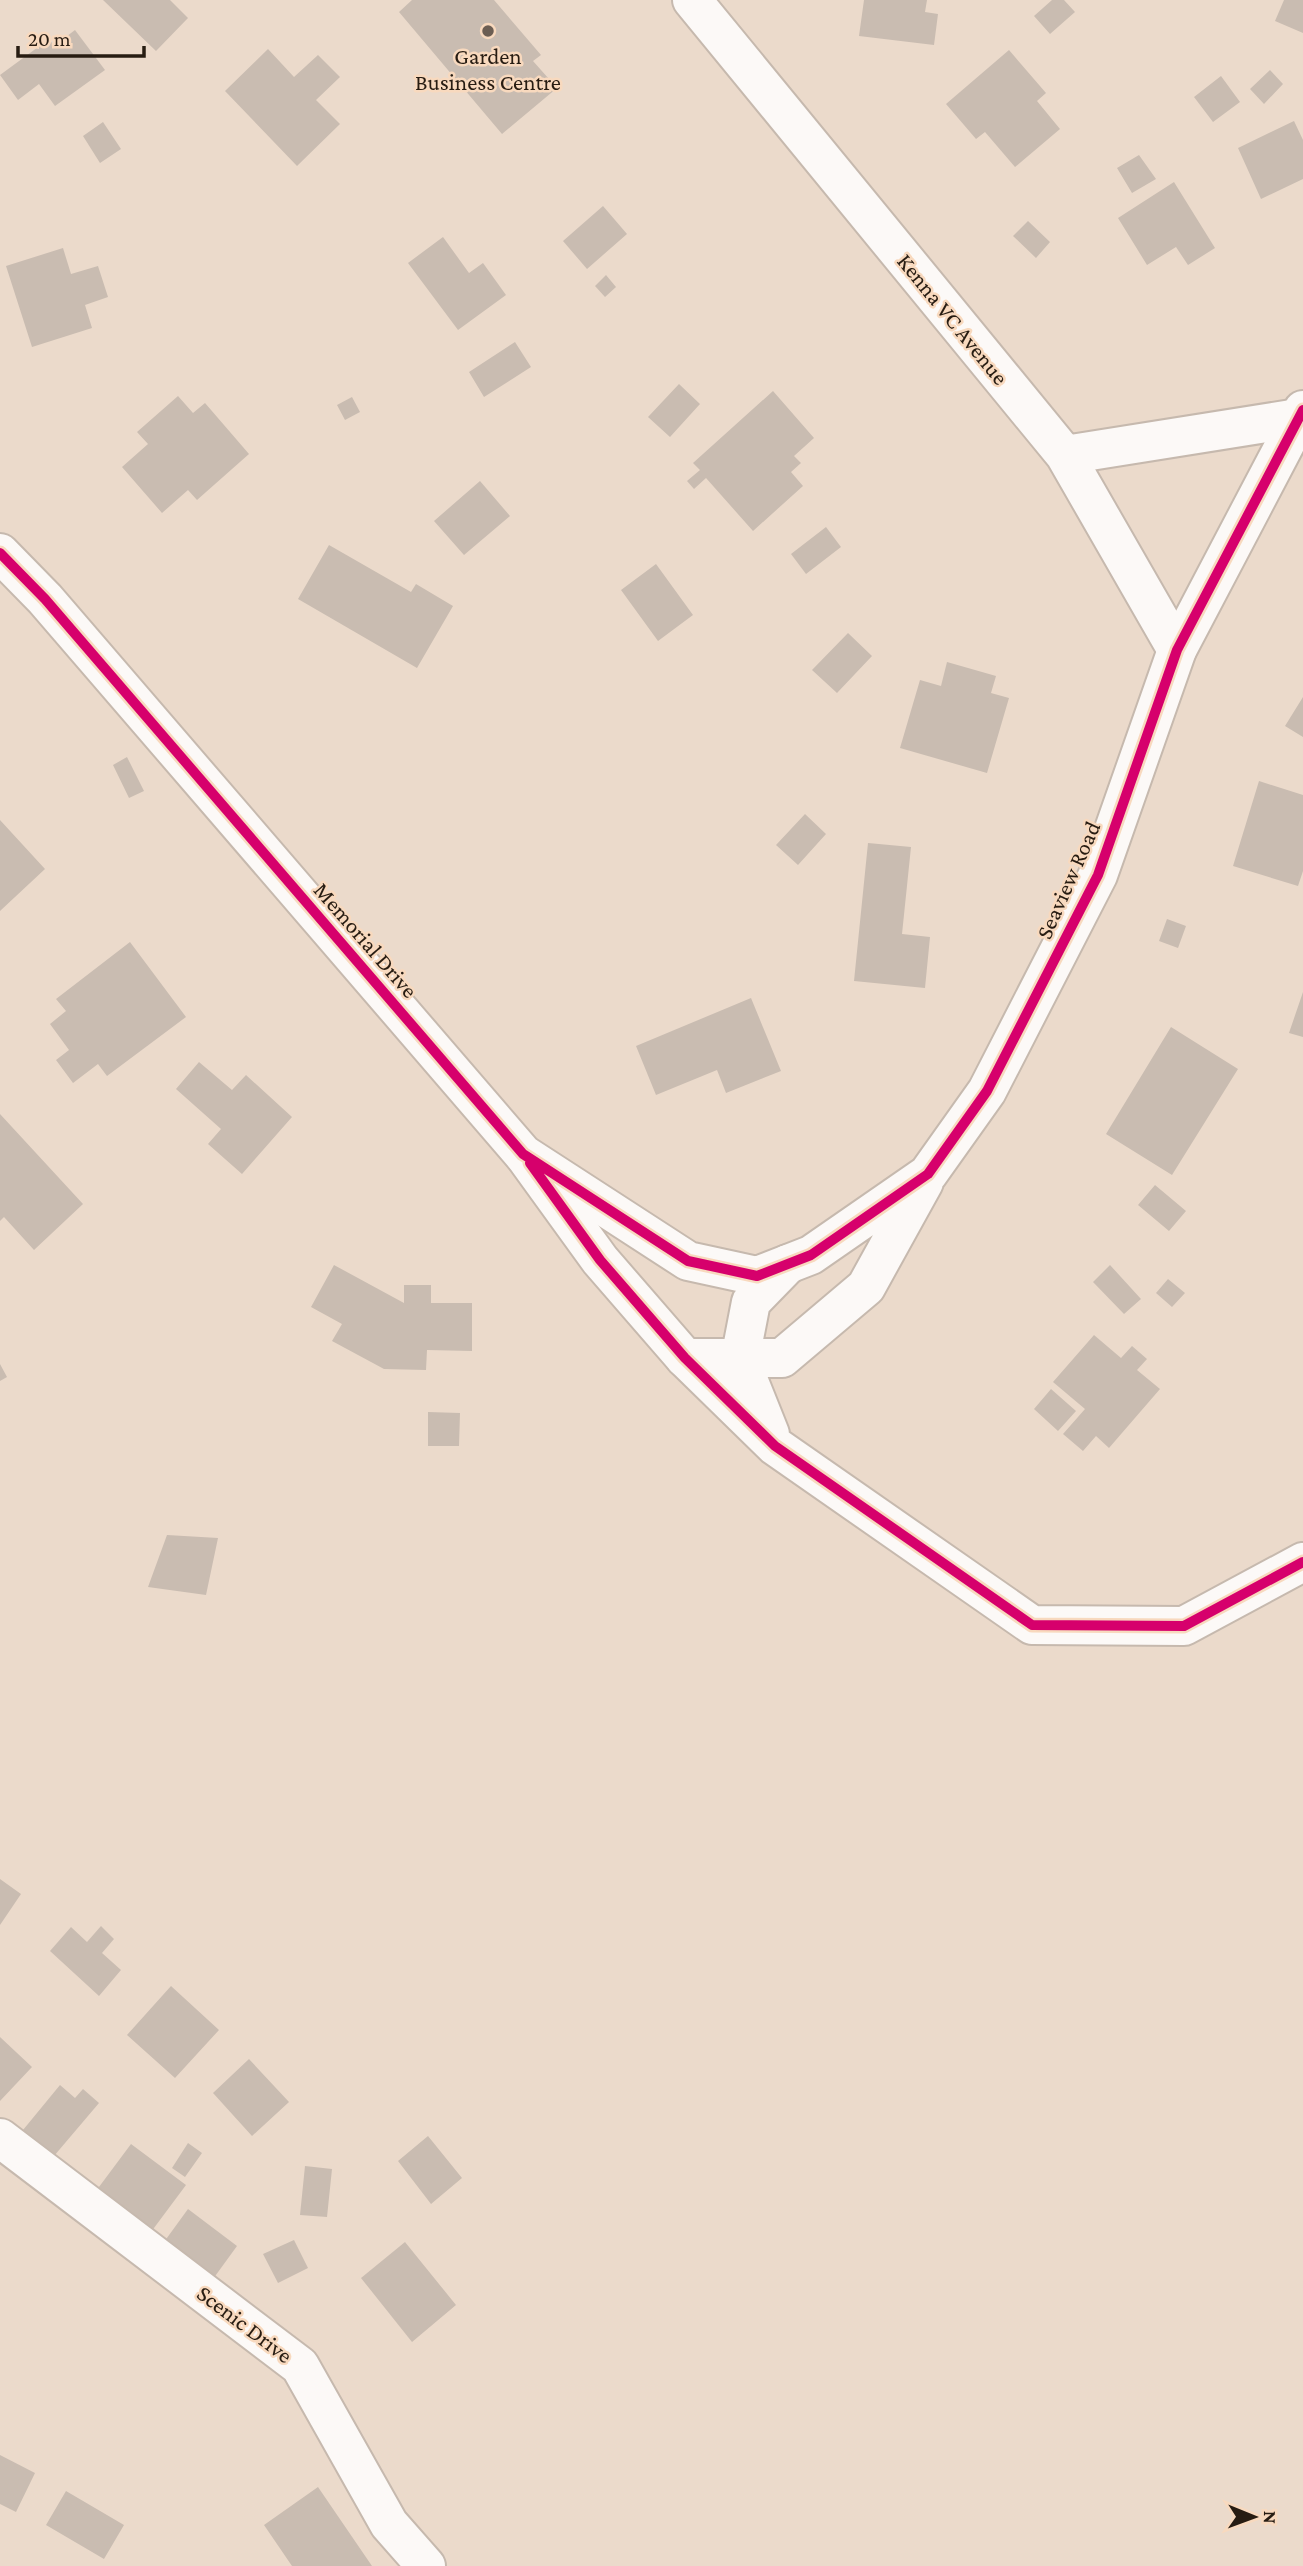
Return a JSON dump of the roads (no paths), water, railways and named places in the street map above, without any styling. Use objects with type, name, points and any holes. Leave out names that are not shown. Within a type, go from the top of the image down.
[{"type":"street","name":"Kenna VC Avenue","points":[[692,0],[1065,455],[1177,650]]},
{"type":"street","points":[[1065,455],[1300,414]]},
{"type":"street","name":"Seaview Road","points":[[740,1359],[751,1301],[773,1270],[811,1255],[928,1174],[987,1091],[1098,876],[1177,650],[1300,414]]},
{"type":"street","name":"Memorial Drive","points":[[0,553],[45,599],[523,1154],[688,1261],[773,1270]]},
{"type":"street","points":[[523,1154],[600,1260],[685,1358],[775,1446],[1032,1625],[1184,1626],[1303,1562]]},
{"type":"street","points":[[685,1358],[782,1358],[866,1287],[928,1174]]},
{"type":"street","points":[[775,1446],[774,1405],[782,1358]]},
{"type":"street","points":[[740,1359],[775,1446]]},
{"type":"street","name":"Scenic Drive","points":[[0,2138],[300,2366],[389,2525],[426,2566]]},
{"type":"place","name":"Garden Business Centre","points":[[488,31]]}]
